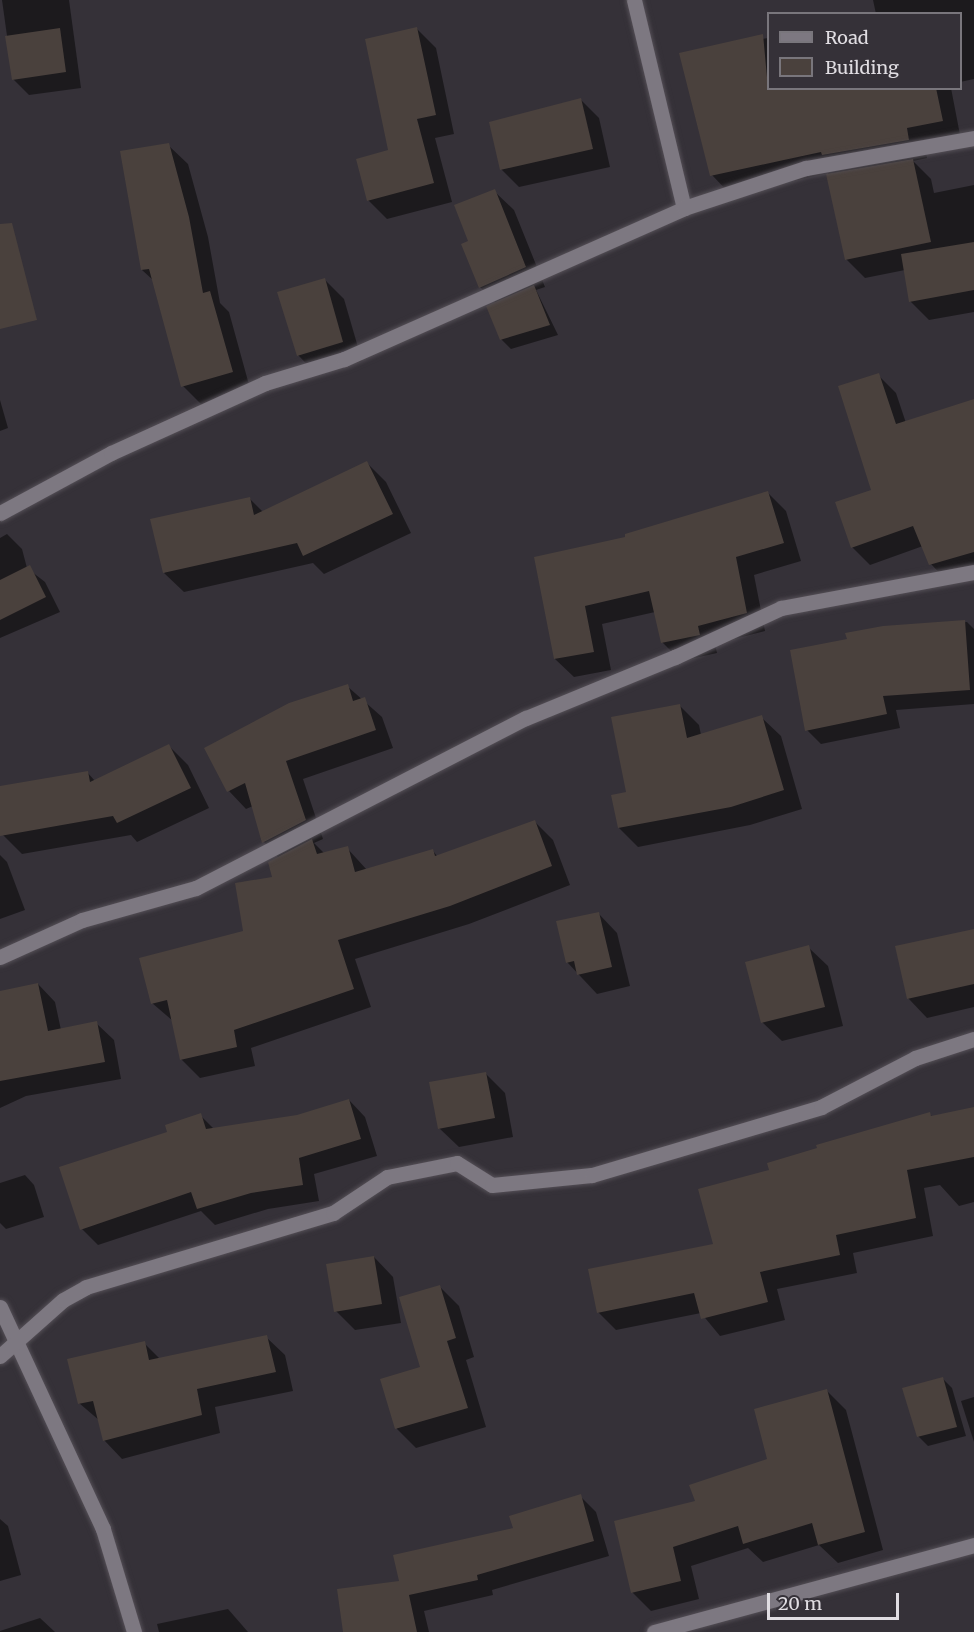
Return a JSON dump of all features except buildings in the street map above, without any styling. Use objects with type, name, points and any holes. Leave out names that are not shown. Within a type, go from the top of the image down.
[{"type":"street","points":[[634,0],[684,208]]},
{"type":"street","points":[[0,513],[111,453],[265,383],[344,359],[684,208],[806,168],[974,138]]},
{"type":"street","points":[[0,957],[82,920],[196,888],[526,718],[675,657],[781,608],[974,572]]},
{"type":"street","points":[[0,1356],[63,1300],[86,1287],[333,1213],[387,1177],[457,1163],[492,1185],[592,1175],[821,1107],[915,1058],[974,1039]]},
{"type":"street","points":[[0,1307],[103,1529],[134,1632]]},
{"type":"street","points":[[654,1632],[974,1545]]}]
